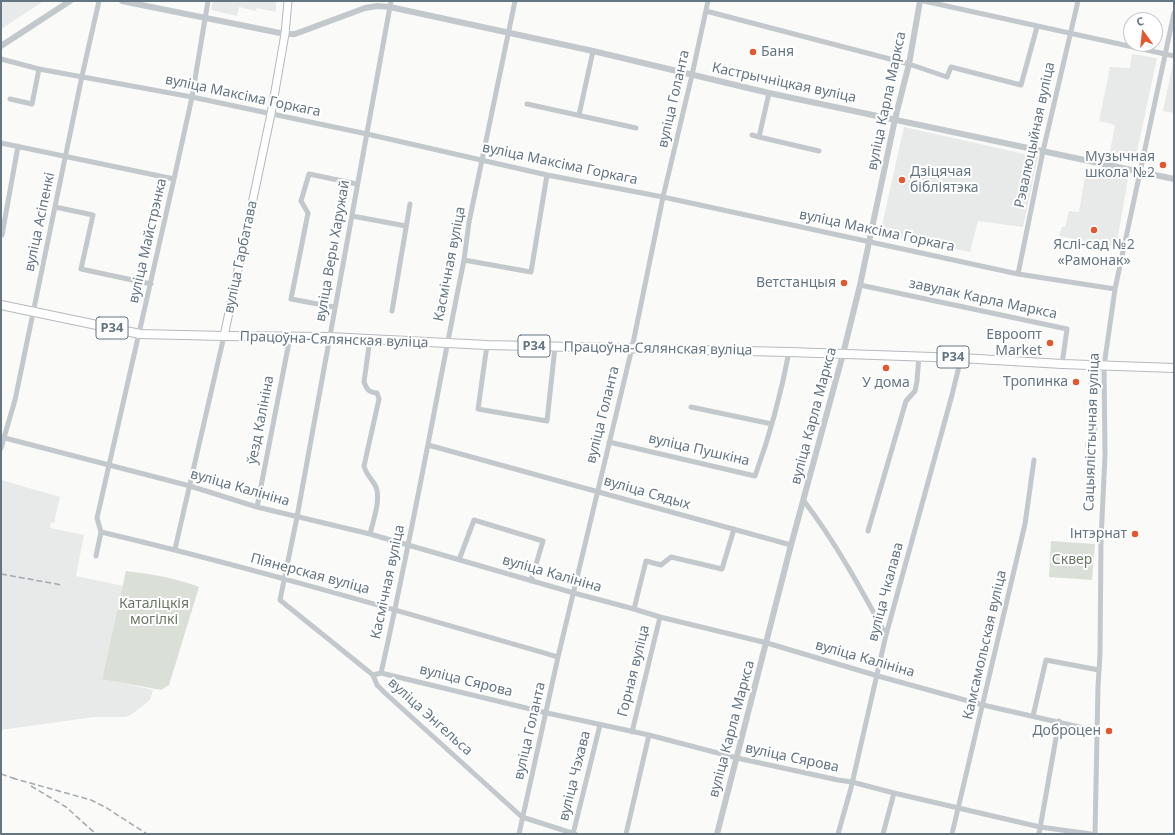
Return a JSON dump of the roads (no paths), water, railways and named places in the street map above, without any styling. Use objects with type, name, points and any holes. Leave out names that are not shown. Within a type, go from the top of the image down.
[{"type":"main road","name":"вуліца Гарбатава","points":[[224,336],[271,114],[285,34],[288,1]]},
{"type":"main road","name":"Працоўна-Сялянская вуліца","points":[[1,305],[140,334],[329,337],[487,345],[919,356],[1104,366],[1174,368]]},
{"type":"street","points":[[1,46],[70,1]]},
{"type":"street","name":"вуліца Асіпенкі","points":[[1,448],[2,437],[15,400],[99,1]]},
{"type":"street","points":[[122,1],[285,34]]},
{"type":"street","name":"вуліца Майстрэнка","points":[[101,532],[97,518],[140,334],[192,97],[208,1]]},
{"type":"street","name":"Касмічная вуліца","points":[[381,673],[428,446],[482,160],[515,1]]},
{"type":"street","name":"вуліца Голанта","points":[[518,834],[558,657],[632,348],[663,197],[708,1]]},
{"type":"street","name":"вуліца Карла Маркса","points":[[717,834],[791,545],[804,501],[860,285],[895,119],[909,64],[920,1]]},
{"type":"street","points":[[924,1],[1174,56]]},
{"type":"street","name":"Рэвалюцыйная вуліца","points":[[1018,274],[1078,1]]},
{"type":"street","name":"Кастрычніцкая вуліца","points":[[285,34],[295,34],[365,8],[390,4],[508,34],[769,93],[1174,179]]},
{"type":"street","name":"вуліца Веры Харужай","points":[[280,600],[297,517],[390,4]]},
{"type":"street","points":[[706,11],[909,64],[947,77],[951,67],[1021,85],[1037,27]]},
{"type":"street","name":"Сацыялістычная вуліца","points":[[1095,834],[1101,540],[1105,455],[1104,366],[1115,289],[1174,13]]},
{"type":"street","points":[[579,115],[593,52]]},
{"type":"street","name":"вуліца Максіма Горкага","points":[[1,59],[39,69],[192,97],[367,134],[547,175],[663,197],[1018,274],[1115,289]]},
{"type":"street","points":[[10,100],[32,104],[39,69]]},
{"type":"street","points":[[759,137],[769,93]]},
{"type":"street","points":[[527,104],[636,128]]},
{"type":"street","points":[[752,135],[819,151]]},
{"type":"street","points":[[1,143],[174,179]]},
{"type":"street","points":[[2,235],[18,146]]},
{"type":"street","points":[[334,307],[292,299],[308,213],[301,201],[309,174],[357,184]]},
{"type":"street","points":[[464,260],[531,272],[547,175]]},
{"type":"street","points":[[392,311],[410,204]]},
{"type":"street","points":[[55,207],[93,215],[81,269],[151,284]]},
{"type":"street","points":[[352,216],[406,226]]},
{"type":"street","name":"завулак Карла Маркса","points":[[860,285],[1066,329],[1062,364]]},
{"type":"street","name":"вуліца Гарбатава","points":[[175,550],[224,336]]},
{"type":"street","name":"ўезд Калініна","points":[[257,507],[290,337]]},
{"type":"street","points":[[370,339],[364,382],[366,388],[370,392],[377,393],[379,399],[364,466],[366,473],[375,485],[378,494],[370,534]]},
{"type":"street","points":[[487,345],[478,409],[547,421],[555,347]]},
{"type":"street","name":"вуліца Пушкіна","points":[[609,442],[755,476],[766,446],[789,352]]},
{"type":"street","points":[[868,531],[906,401],[914,391],[917,381],[919,356]]},
{"type":"street","name":"вуліца Чкалава","points":[[838,834],[878,676],[886,634],[961,358]]},
{"type":"street","points":[[691,407],[772,424]]},
{"type":"street","name":"вуліца Калініна","points":[[2,437],[190,486],[257,507],[370,534],[407,546],[660,617],[767,642],[878,676],[983,705],[1059,721],[1097,731]]},
{"type":"street","name":"вуліца Сядых","points":[[428,446],[791,545]]},
{"type":"street","name":"Камсамольская вуліца","points":[[952,834],[1025,524],[1034,460]]},
{"type":"street","points":[[804,501],[844,560],[886,634]]},
{"type":"street","points":[[459,560],[474,520],[488,524],[543,541],[531,581]]},
{"type":"street","points":[[634,609],[646,561],[661,565],[671,557],[722,569],[734,529]]},
{"type":"street","points":[[96,556],[101,532]]},
{"type":"street","name":"Піянерская вуліца","points":[[101,532],[175,550],[395,609],[558,657]]},
{"type":"street","name":"вуліца Энгельса","points":[[280,600],[373,675],[377,685],[385,693],[522,816],[574,834]]},
{"type":"street","name":"Горная вуліца","points":[[632,732],[660,617]]},
{"type":"street","points":[[1033,716],[1046,660],[1099,670]]},
{"type":"street","name":"вуліца Сярова","points":[[373,675],[381,673],[546,713],[649,735],[737,758],[852,782],[894,794],[1040,827],[1091,834]]},
{"type":"street","points":[[1039,834],[1059,721]]},
{"type":"street","name":"вуліца Чэхава","points":[[574,834],[600,724]]},
{"type":"street","points":[[626,834],[649,735]]},
{"type":"street","points":[[883,834],[894,794]]},
{"type":"railway","points":[[1,574],[62,585]]},
{"type":"railway","points":[[1,774],[16,779]]},
{"type":"railway","points":[[12,778],[91,800],[105,807],[147,834]]},
{"type":"railway","points":[[31,786],[66,807],[96,834]]},
{"type":"place","name":"Баня","points":[[753,52]]},
{"type":"place","name":"Музычная школа №2","points":[[1163,165]]},
{"type":"place","name":"Дзіцячая бібліятэка","points":[[902,180]]},
{"type":"place","name":"Яслі-сад №2 «Рамонак»","points":[[1094,230]]},
{"type":"place","name":"Ветстанцыя","points":[[844,283]]},
{"type":"place","name":"Евроопт Market","points":[[1050,343]]},
{"type":"place","name":"У дома","points":[[886,368]]},
{"type":"place","name":"Тропинка","points":[[1076,382]]},
{"type":"place","name":"Інтэрнат","points":[[1135,534]]},
{"type":"place","name":"Доброцен","points":[[1109,731]]},
{"type":"park label","name":"Сквер","points":[[1072,560]]},
{"type":"park label","name":"Каталіцкія могілкі","points":[[154,612]]}]
